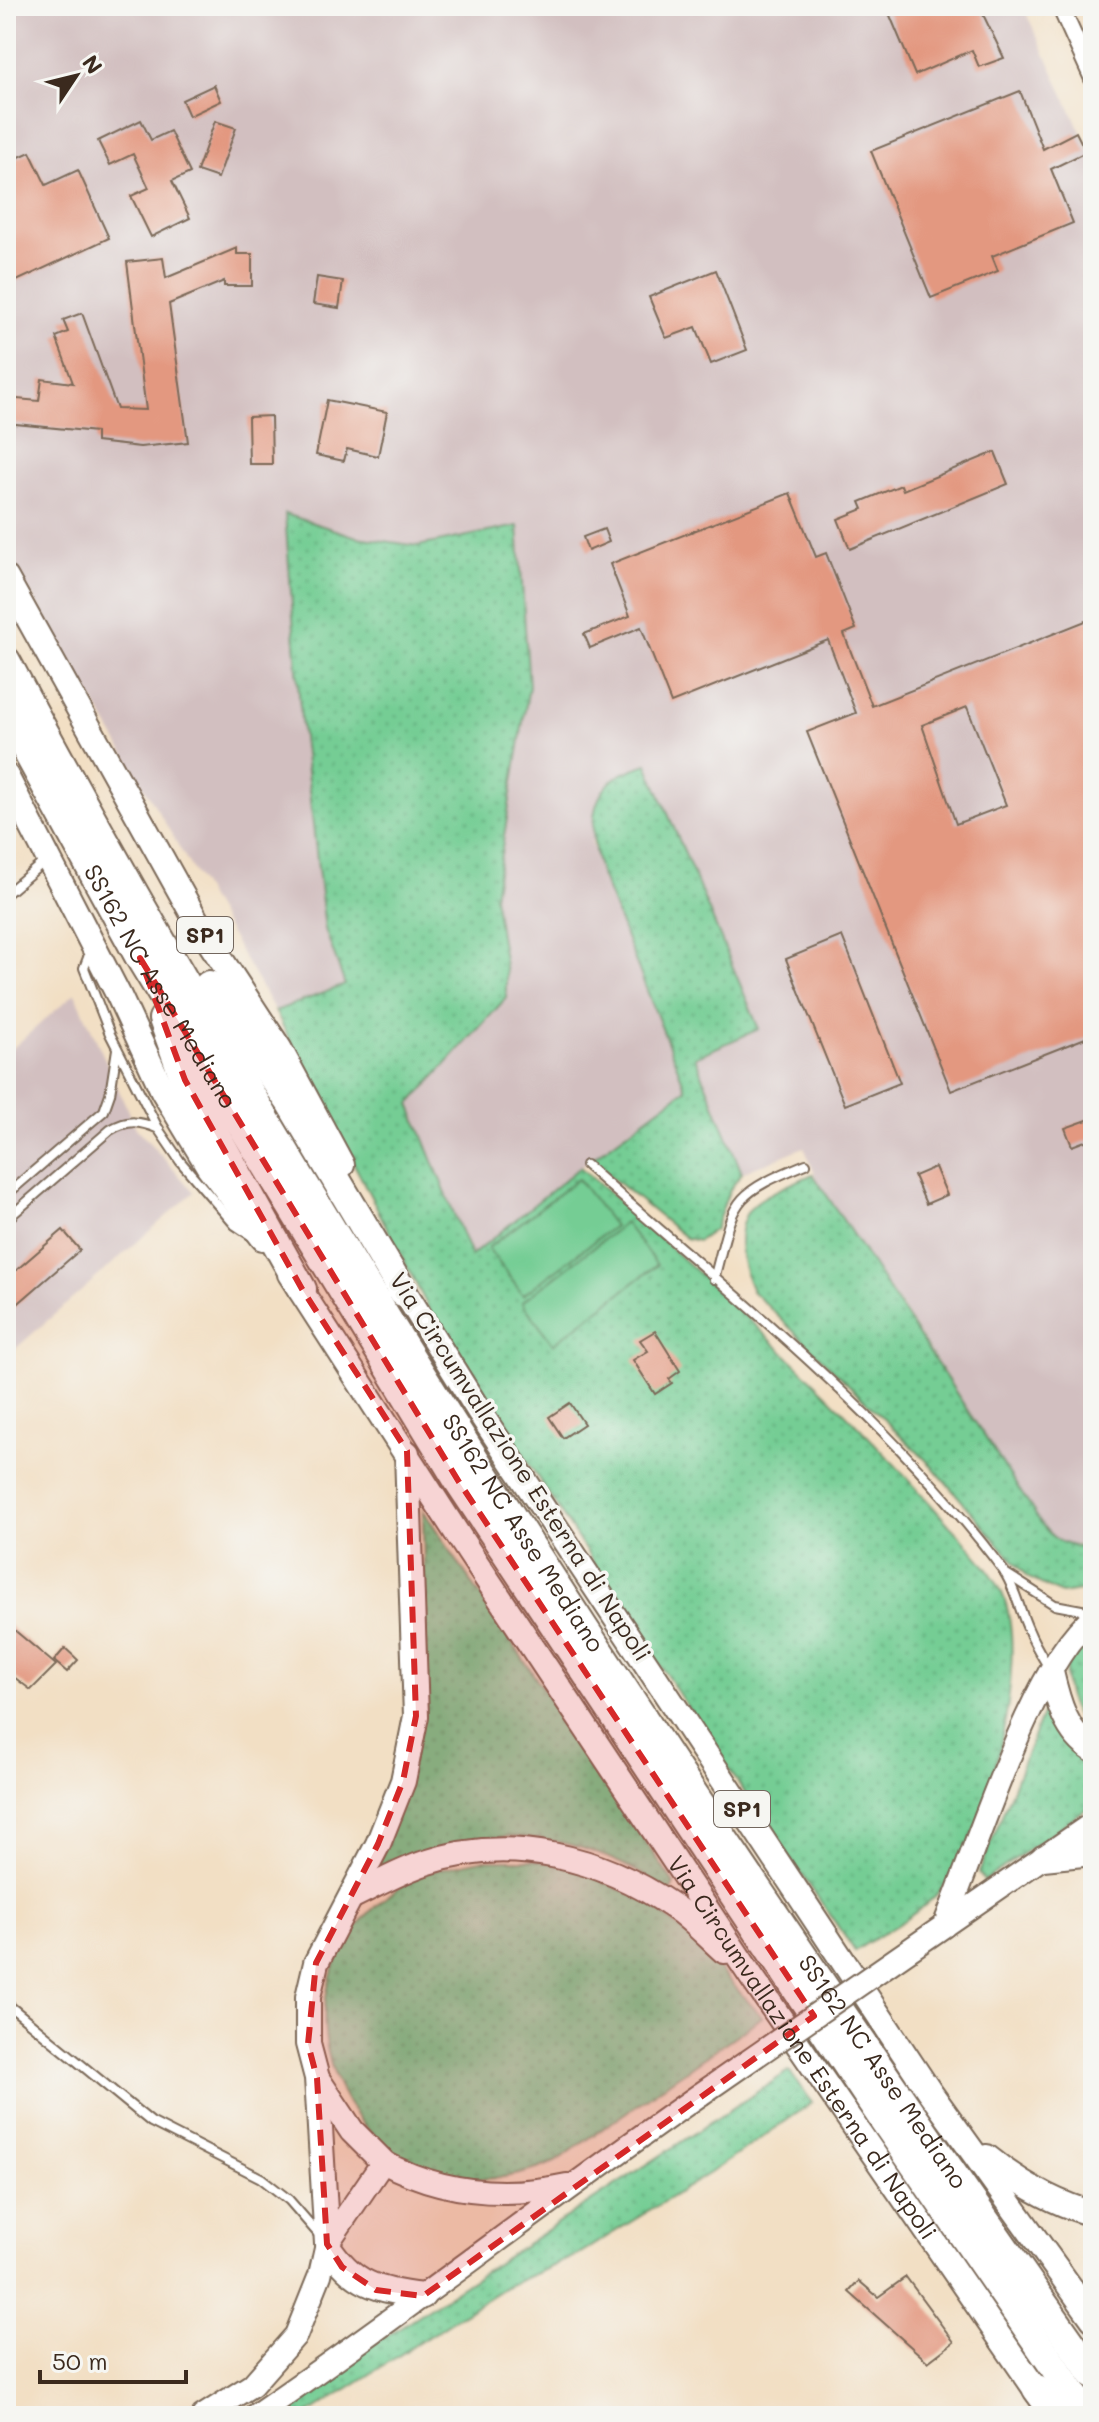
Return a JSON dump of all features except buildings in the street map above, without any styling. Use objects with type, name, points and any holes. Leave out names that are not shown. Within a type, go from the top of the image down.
[{"type":"highway","name":"SS162 NC Asse Mediano","points":[[6,661],[84,807],[475,1460],[903,2104],[1093,2374]]},
{"type":"highway","name":"SS162 NC Asse Mediano","points":[[6,713],[140,958],[459,1482],[874,2105],[1088,2416]]},
{"type":"highway","points":[[84,807],[290,1102],[403,1292]]},
{"type":"highway","points":[[140,958],[185,1080],[302,1289]]},
{"type":"highway","points":[[1037,2389],[1055,2416]]},
{"type":"main road","name":"Via Circumvallazione Esterna di Napoli","points":[[6,578],[201,929],[279,1048],[342,1165],[403,1292],[517,1469],[961,2135],[1093,2319]]},
{"type":"main road","name":"Via Circumvallazione Esterna di Napoli","points":[[6,776],[93,945],[163,1091],[209,1167],[302,1289],[469,1552],[751,1976],[1037,2389]]},
{"type":"main road","points":[[203,2416],[252,2385],[296,2335],[320,2275],[327,2244],[317,2078],[308,2044],[308,1997],[316,1963],[333,1926],[353,1896],[403,1781],[416,1716],[407,1451]]},
{"type":"main road","points":[[944,1926],[1022,1730],[1051,1672],[1079,1629],[1093,1615]]},
{"type":"main road","points":[[1051,1672],[1065,1718],[1084,1744],[1093,1750]]},
{"type":"main road","points":[[254,2416],[524,2225],[572,2184],[1093,1823]]},
{"type":"main road","points":[[353,1896],[424,1863],[472,1851],[531,1851],[569,1858],[638,1885],[676,1908],[751,1976]]},
{"type":"main road","points":[[1043,1858],[1093,1853]]},
{"type":"main road","points":[[317,2078],[352,2131],[383,2162],[416,2180],[470,2192],[528,2194],[572,2184]]},
{"type":"main road","points":[[961,2135],[1014,2179],[1064,2206],[1093,2214]]},
{"type":"main road","points":[[327,2244],[383,2162]]},
{"type":"main road","points":[[327,2244],[342,2267],[376,2290],[423,2296]]},
{"type":"street","points":[[1060,6],[1093,79]]},
{"type":"lane","points":[[6,894],[48,858]]},
{"type":"lane","points":[[93,945],[84,968],[117,1048],[159,1130],[180,1161],[235,1225],[271,1249]]},
{"type":"lane","points":[[6,1195],[104,1111],[110,1094],[117,1048]]},
{"type":"lane","points":[[6,1220],[123,1122],[139,1121],[159,1130]]},
{"type":"lane","points":[[714,1279],[732,1209],[746,1191],[806,1164]]},
{"type":"lane","points":[[586,1165],[714,1279],[788,1339],[909,1457],[1005,1573],[1030,1635],[1051,1672]]},
{"type":"lane","points":[[1005,1573],[1055,1605],[1093,1615]]},
{"type":"lane","points":[[6,2003],[151,2122],[261,2178],[289,2200],[327,2244]]},
{"type":"highlighted area","points":[[140,958],[459,1482],[814,2016],[423,2296],[376,2290],[342,2267],[327,2244],[317,2078],[308,2044],[316,1963],[378,1844],[403,1781],[416,1716],[407,1451],[302,1289],[185,1080]]},
{"type":"shaded area","points":[[6,6],[1023,6],[1093,158],[1093,1545],[1070,1545],[1053,1539],[1043,1526],[899,1303],[822,1191],[804,1147],[742,1173],[695,1057],[758,1029],[591,840],[600,872],[686,1090],[580,1167],[472,1257],[410,1103],[506,998],[506,973],[494,896],[529,686],[517,527],[418,546],[357,537],[285,515],[325,929],[345,985],[297,1037],[275,1011],[6,551]]},
{"type":"shaded area","points":[[75,993],[136,1128],[194,1192],[6,1357],[6,1054]]},
{"type":"green space","points":[[285,514],[357,537],[418,546],[518,526],[529,686],[494,896],[506,973],[506,998],[410,1104],[471,1256],[580,1167],[762,1332],[850,1418],[971,1549],[989,1570],[1002,1593],[1010,1623],[1012,1661],[1008,1704],[987,1795],[972,1836],[954,1871],[935,1896],[907,1919],[855,1951],[714,1748],[432,1315],[275,1011],[345,985],[325,929],[301,720]]},
{"type":"green space","points":[[647,764],[759,1029],[695,1057],[742,1173],[729,1191],[715,1229],[698,1241],[686,1238],[590,1160],[686,1089],[600,872],[594,847],[594,821],[600,796],[617,777]]},
{"type":"green space","points":[[813,1174],[1043,1526],[1065,1544],[1078,1547],[1093,1545],[1093,1589],[1061,1594],[1027,1577],[932,1466],[752,1291],[741,1255],[744,1218],[761,1199]]},
{"type":"green space","points":[[578,1179],[614,1226],[523,1295],[488,1248]]},
{"type":"green space","points":[[625,1223],[657,1265],[553,1344],[522,1302]]},
{"type":"green space","points":[[423,1510],[674,1884],[670,1892],[621,1863],[594,1852],[539,1839],[481,1838],[443,1847],[377,1871],[426,1689]]},
{"type":"green space","points":[[1093,1626],[1093,1739],[1074,1712],[1066,1679],[1070,1657]]},
{"type":"green space","points":[[1047,1702],[1078,1753],[1093,1765],[1093,1804],[984,1881],[979,1873]]},
{"type":"green space","points":[[481,1860],[534,1860],[580,1869],[650,1904],[691,1938],[762,2017],[555,2162],[485,2179],[424,2168],[375,2137],[341,2090],[325,2035],[330,1978],[360,1923],[416,1878],[439,1869]]},
{"type":"green space","points":[[789,2071],[812,2103],[710,2173],[577,2255],[505,2287],[305,2416],[265,2416]]}]
